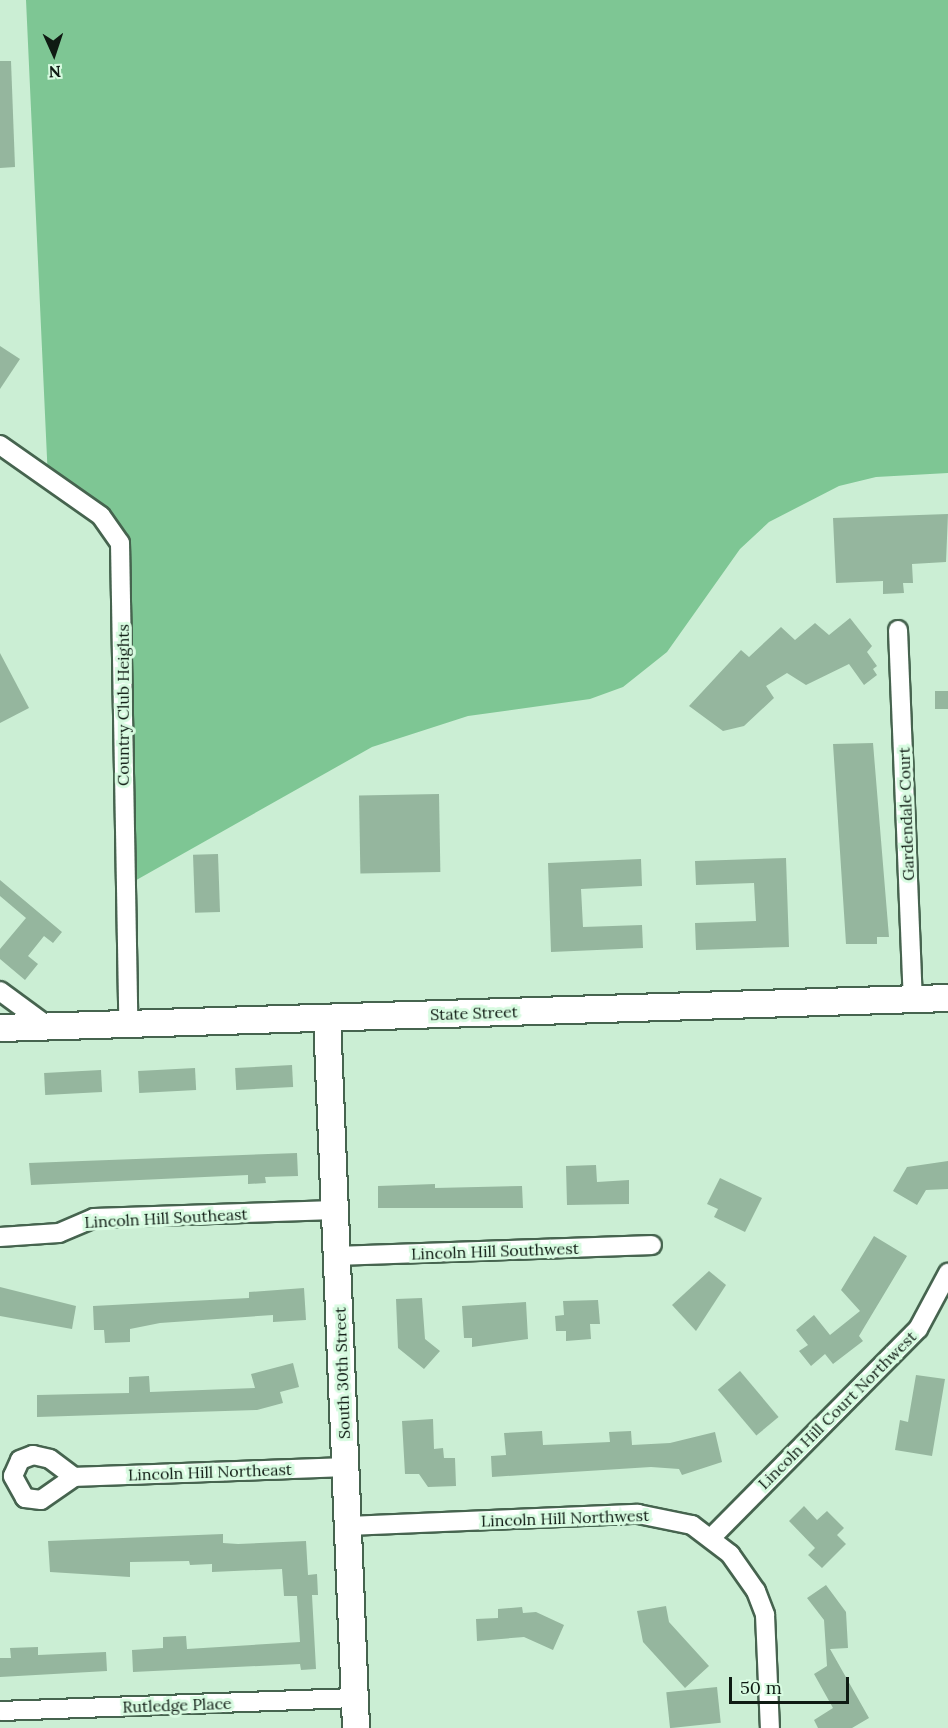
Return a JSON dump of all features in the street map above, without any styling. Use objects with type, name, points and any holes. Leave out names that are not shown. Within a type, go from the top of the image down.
[{"type":"main road","name":"State Street","points":[[0,1028],[948,998]]},
{"type":"main road","name":"South 30th Street","points":[[327,1018],[356,1728]]},
{"type":"street","name":"Country Club Heights","points":[[0,445],[101,516],[120,543],[128,1024]]},
{"type":"street","name":"Gardendale Court","points":[[898,630],[913,999]]},
{"type":"street","points":[[0,991],[49,1027]]},
{"type":"street","name":"Lincoln Hill Southeast","points":[[0,1237],[59,1233],[94,1218],[335,1210]]},
{"type":"street","name":"Lincoln Hill Southwest","points":[[337,1256],[652,1245]]},
{"type":"street","name":"Lincoln Hill Court Northwest","points":[[712,1537],[918,1329],[948,1273]]},
{"type":"street","name":"Lincoln Hill Northeast","points":[[74,1477],[345,1467]]},
{"type":"street","name":"Lincoln Hill Northwest","points":[[348,1527],[638,1514],[675,1519],[712,1537],[749,1577],[765,1615],[770,1728]]},
{"type":"street","name":"Rutledge Place","points":[[0,1711],[355,1698]]},
{"type":"green space","points":[[26,0],[948,0],[948,473],[876,477],[839,486],[769,522],[740,549],[667,652],[623,687],[590,699],[468,716],[372,747],[124,887],[120,543],[48,480]]},
{"type":"building","points":[[0,61],[11,61],[15,167],[0,168]]},
{"type":"building","points":[[0,346],[20,359],[0,389]]},
{"type":"building","points":[[948,514],[946,562],[912,564],[913,583],[903,583],[904,593],[883,594],[883,581],[836,583],[833,518]]},
{"type":"building","points":[[850,618],[872,646],[867,652],[877,666],[873,669],[877,675],[864,685],[849,664],[806,685],[787,673],[766,686],[774,698],[744,726],[723,731],[689,706],[741,650],[749,657],[781,627],[795,640],[815,623],[829,635]]},
{"type":"building","points":[[0,653],[29,708],[0,723]]},
{"type":"building","points":[[935,691],[948,691],[948,709],[935,709]]},
{"type":"building","points":[[873,743],[889,937],[877,937],[877,944],[846,944],[833,744]]},
{"type":"building","points":[[439,794],[440,872],[360,873],[359,795]]},
{"type":"building","points":[[218,854],[220,912],[195,913],[193,855]]},
{"type":"building","points":[[786,858],[789,947],[696,950],[695,923],[756,921],[754,883],[696,885],[695,861]]},
{"type":"building","points":[[641,859],[642,886],[581,889],[583,927],[642,925],[643,948],[551,952],[548,863]]},
{"type":"building","points":[[0,880],[62,932],[53,943],[44,936],[28,956],[38,964],[25,980],[0,959],[0,949],[26,918],[0,896]]},
{"type":"building","points":[[292,1065],[293,1087],[236,1090],[235,1068]]},
{"type":"building","points":[[195,1068],[196,1090],[139,1093],[138,1071]]},
{"type":"building","points":[[101,1070],[102,1092],[45,1095],[44,1073]]},
{"type":"building","points":[[297,1153],[298,1176],[265,1177],[266,1183],[248,1184],[248,1175],[31,1185],[29,1163]]},
{"type":"building","points":[[948,1161],[948,1189],[926,1190],[917,1205],[893,1191],[907,1167]]},
{"type":"building","points":[[596,1165],[597,1182],[629,1180],[629,1204],[567,1205],[566,1166]]},
{"type":"building","points":[[720,1178],[762,1198],[745,1232],[714,1217],[718,1209],[707,1204]]},
{"type":"building","points":[[435,1184],[435,1188],[522,1186],[523,1208],[378,1208],[378,1186]]},
{"type":"building","points":[[874,1236],[907,1256],[859,1336],[863,1341],[833,1364],[825,1354],[811,1366],[799,1351],[808,1345],[796,1330],[814,1315],[830,1335],[860,1311],[841,1290]]},
{"type":"building","points":[[709,1271],[726,1285],[696,1331],[672,1305]]},
{"type":"building","points":[[0,1287],[76,1306],[72,1329],[0,1316]]},
{"type":"building","points":[[304,1288],[306,1320],[273,1322],[273,1315],[160,1323],[130,1329],[130,1342],[105,1343],[104,1330],[94,1330],[93,1306],[249,1298],[249,1292]]},
{"type":"building","points":[[422,1298],[425,1339],[440,1351],[424,1369],[398,1348],[396,1299]]},
{"type":"building","points":[[598,1300],[600,1324],[590,1324],[591,1339],[566,1341],[566,1331],[556,1331],[555,1316],[564,1315],[563,1301]]},
{"type":"building","points":[[526,1302],[528,1339],[472,1347],[472,1338],[464,1338],[462,1306]]},
{"type":"building","points":[[293,1363],[299,1387],[280,1392],[283,1403],[257,1410],[37,1417],[37,1395],[129,1393],[129,1377],[149,1376],[150,1392],[255,1388],[251,1374]]},
{"type":"building","points":[[740,1371],[779,1417],[756,1436],[718,1390]]},
{"type":"building","points":[[916,1375],[945,1379],[932,1456],[895,1450],[900,1420],[908,1422]]},
{"type":"building","points":[[433,1419],[434,1449],[443,1448],[444,1458],[455,1458],[456,1486],[428,1487],[419,1474],[405,1474],[402,1421]]},
{"type":"building","points":[[542,1431],[543,1445],[610,1442],[609,1432],[631,1431],[632,1445],[670,1443],[715,1432],[722,1462],[682,1475],[679,1469],[651,1467],[492,1477],[491,1456],[506,1455],[504,1433]]},
{"type":"building","points":[[804,1506],[817,1520],[827,1511],[844,1528],[837,1535],[846,1544],[822,1568],[808,1555],[815,1548],[789,1521]]},
{"type":"building","points":[[223,1534],[223,1543],[306,1541],[308,1575],[317,1574],[318,1595],[312,1595],[316,1669],[301,1670],[300,1664],[133,1672],[132,1650],[163,1648],[163,1637],[186,1636],[187,1649],[300,1642],[297,1596],[284,1596],[282,1569],[212,1572],[212,1564],[190,1565],[189,1561],[130,1562],[130,1577],[50,1572],[48,1541]]},
{"type":"building","points":[[826,1585],[846,1612],[848,1648],[830,1649],[869,1718],[852,1728],[818,1728],[814,1720],[833,1708],[814,1674],[827,1666],[824,1620],[807,1598]]},
{"type":"building","points":[[666,1606],[669,1622],[709,1666],[685,1688],[643,1642],[637,1611]]},
{"type":"building","points":[[522,1607],[523,1613],[536,1612],[564,1625],[553,1650],[524,1637],[477,1641],[476,1619],[498,1618],[498,1609]]},
{"type":"building","points":[[38,1647],[38,1655],[106,1652],[107,1671],[0,1677],[0,1658],[11,1658],[10,1648]]},
{"type":"building","points":[[717,1687],[721,1723],[670,1728],[666,1692]]}]
